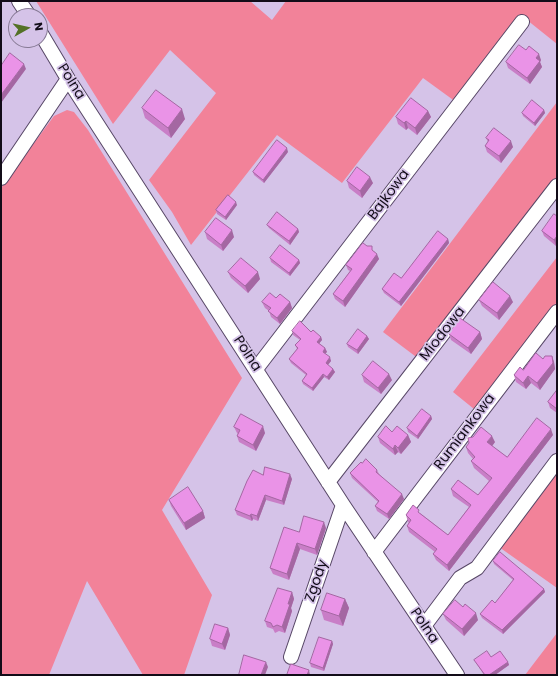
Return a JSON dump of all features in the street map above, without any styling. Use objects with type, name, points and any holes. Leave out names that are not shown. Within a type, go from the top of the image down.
[{"type":"street","name":"Bajkowa","points":[[256,369],[522,22]]},
{"type":"street","name":"Polna","points":[[48,45],[68,79],[256,369],[342,505],[457,675]]},
{"type":"street","points":[[1,178],[68,79]]},
{"type":"street","name":"Miodowa","points":[[328,482],[557,186]]},
{"type":"street","name":"Rumiankowa","points":[[374,552],[557,312]]},
{"type":"street","points":[[424,626],[460,578],[477,568],[557,462]]},
{"type":"street","name":"Zgody","points":[[291,657],[342,505]]},
{"type":"shaded area","points":[[36,1],[250,1],[272,20],[286,1],[557,1],[557,44],[527,20],[456,102],[423,78],[342,183],[277,135],[191,245],[172,212],[149,180],[216,93],[170,50],[113,124],[48,20],[48,8],[40,8]]},
{"type":"shaded area","points":[[557,102],[557,179],[419,359],[383,332]]},
{"type":"shaded area","points":[[67,110],[74,112],[88,130],[242,378],[162,510],[212,595],[184,675],[143,675],[87,581],[49,675],[1,675],[1,188],[54,116]]},
{"type":"shaded area","points":[[557,257],[557,302],[474,409],[453,392]]},
{"type":"shaded area","points":[[557,470],[557,588],[499,547]]},
{"type":"shaded area","points":[[557,633],[557,675],[525,675]]},
{"type":"building","points":[[519,45],[526,50],[529,46],[539,54],[536,58],[540,61],[527,78],[506,62]]},
{"type":"building","points":[[10,53],[24,64],[1,95],[1,66]]},
{"type":"building","points":[[156,90],[182,109],[168,128],[142,108]]},
{"type":"building","points":[[411,98],[428,111],[415,128],[406,121],[404,123],[396,117]]},
{"type":"building","points":[[532,100],[544,110],[534,123],[522,113]]},
{"type":"building","points":[[494,128],[511,141],[499,156],[485,146],[489,140],[486,138]]},
{"type":"building","points":[[277,140],[287,148],[263,180],[253,172]]},
{"type":"building","points":[[357,167],[370,177],[360,191],[347,181]]},
{"type":"building","points":[[228,195],[236,202],[225,217],[216,210]]},
{"type":"building","points":[[277,212],[298,229],[289,241],[267,225]]},
{"type":"building","points":[[554,214],[557,216],[557,236],[554,240],[542,231]]},
{"type":"building","points":[[216,218],[232,230],[221,245],[205,232]]},
{"type":"building","points":[[438,231],[448,239],[399,302],[382,289],[394,273],[401,278]]},
{"type":"building","points":[[363,243],[367,246],[372,246],[372,250],[377,254],[343,301],[333,294],[352,269],[346,265]]},
{"type":"building","points":[[280,245],[299,260],[289,273],[270,258]]},
{"type":"building","points":[[241,258],[258,272],[245,286],[228,272]]},
{"type":"building","points":[[493,282],[510,296],[497,313],[479,300]]},
{"type":"building","points":[[270,293],[276,298],[280,294],[290,302],[277,318],[268,311],[271,308],[262,302]]},
{"type":"building","points":[[460,318],[480,332],[468,348],[449,334]]},
{"type":"building","points":[[300,321],[311,332],[313,330],[321,337],[317,342],[325,348],[323,352],[330,357],[326,363],[333,369],[327,377],[323,374],[312,388],[302,381],[307,374],[289,359],[298,348],[295,345],[301,339],[292,331]]},
{"type":"building","points":[[358,329],[367,336],[357,350],[347,344]]},
{"type":"building","points":[[536,353],[543,359],[545,356],[552,356],[553,363],[537,383],[528,376],[523,383],[514,375],[520,367],[523,370]]},
{"type":"building","points":[[373,361],[389,374],[378,388],[362,375]]},
{"type":"building","points":[[557,390],[557,409],[548,402]]},
{"type":"building","points":[[422,409],[431,416],[417,436],[407,428]]},
{"type":"building","points":[[241,414],[263,426],[253,445],[237,436],[240,430],[234,427]]},
{"type":"building","points":[[537,418],[551,429],[447,565],[433,554],[437,549],[407,526],[411,520],[406,515],[413,505],[419,510],[418,512],[448,535],[471,505],[451,489],[458,480],[478,495],[492,478],[471,461],[475,457],[466,447],[469,443],[468,438],[473,437],[481,427],[492,436],[487,442],[507,457]]},
{"type":"building","points":[[386,426],[392,432],[397,426],[408,435],[398,448],[395,445],[393,449],[378,437]]},
{"type":"building","points":[[366,459],[377,470],[376,472],[402,494],[387,514],[375,506],[379,501],[350,473]]},
{"type":"building","points":[[265,467],[290,474],[282,501],[265,495],[257,516],[251,514],[250,516],[235,510],[253,470],[263,475]]},
{"type":"building","points":[[188,487],[203,511],[184,523],[169,500]]},
{"type":"building","points":[[304,516],[324,522],[315,549],[297,543],[287,574],[270,568],[284,527],[299,532]]},
{"type":"building","points":[[500,552],[544,589],[502,630],[480,614],[492,600],[495,603],[514,579],[493,561]]},
{"type":"building","points":[[278,588],[292,592],[288,604],[290,604],[282,627],[277,625],[273,627],[271,623],[265,621]]},
{"type":"building","points":[[327,593],[345,599],[339,616],[321,610]]},
{"type":"building","points":[[455,600],[463,607],[465,604],[476,613],[462,629],[443,614]]},
{"type":"building","points":[[215,624],[228,628],[222,644],[210,639]]},
{"type":"building","points":[[319,637],[332,641],[323,668],[310,663]]},
{"type":"building","points":[[487,651],[491,657],[500,651],[508,662],[489,675],[485,675],[474,660]]},
{"type":"building","points":[[244,655],[266,662],[261,675],[239,675]]},
{"type":"building","points":[[291,664],[309,670],[307,675],[287,675]]}]
